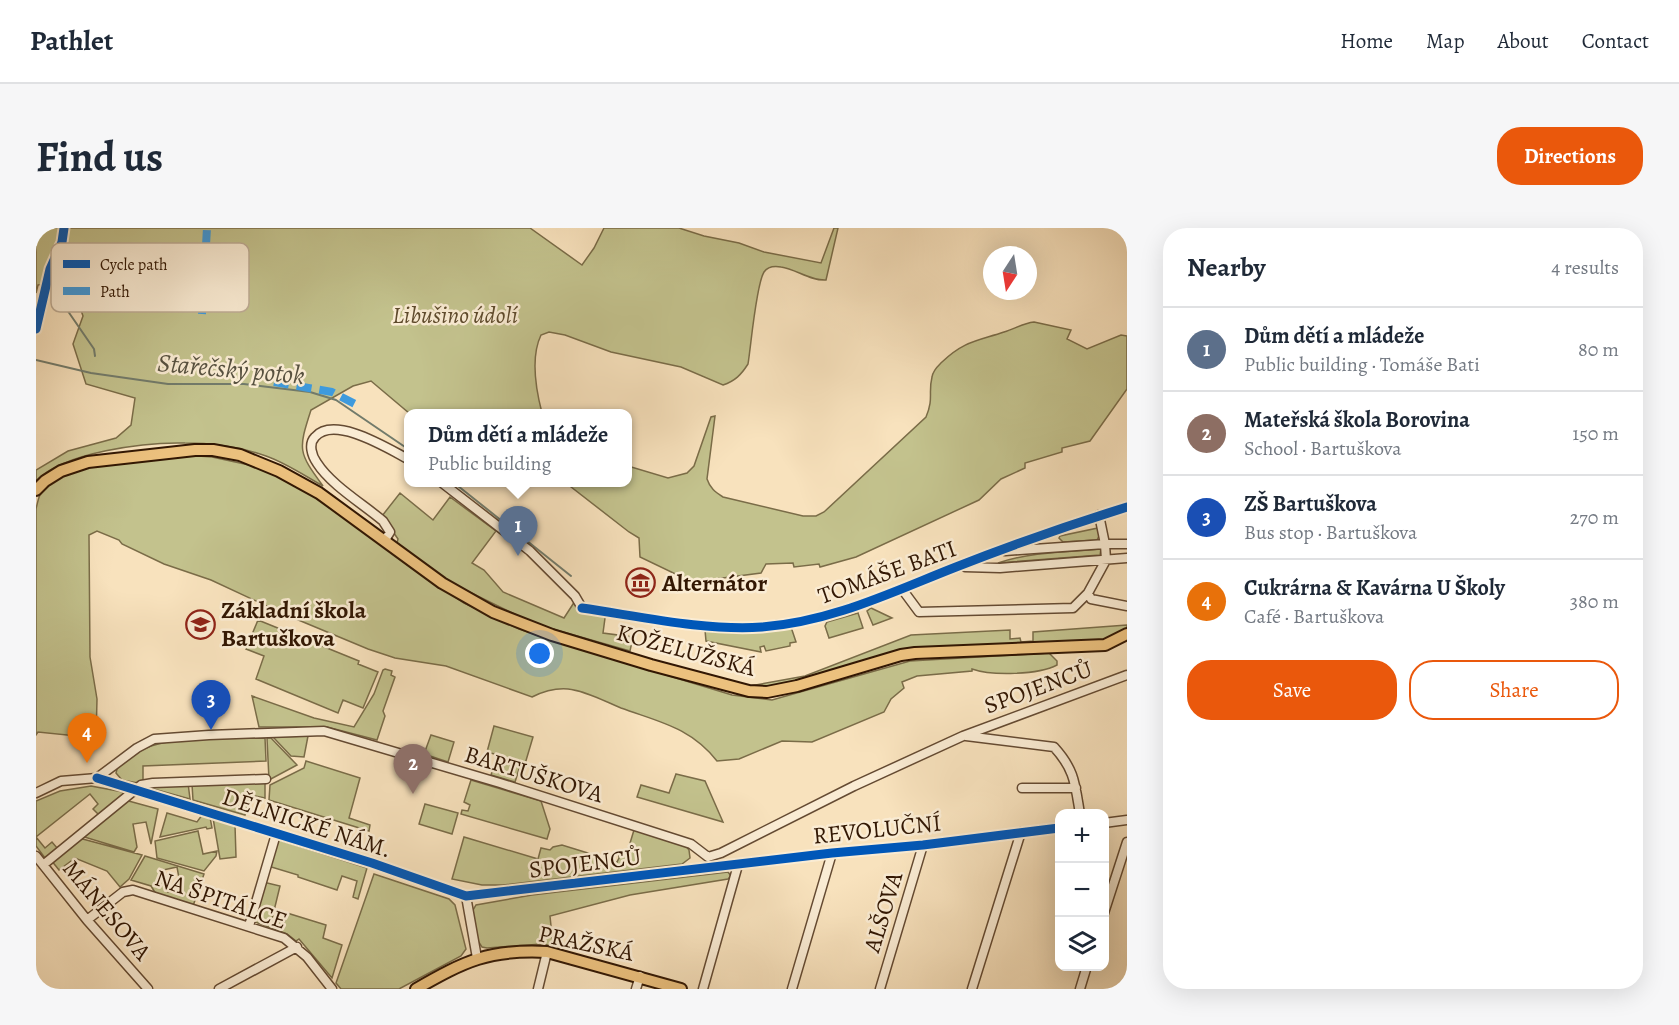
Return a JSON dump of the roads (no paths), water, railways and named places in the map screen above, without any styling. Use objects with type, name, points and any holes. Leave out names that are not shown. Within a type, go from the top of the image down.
[{"type":"main road","name":"KOŽELUŽSKÁ","points":[[36,490],[61,471],[88,462],[185,450],[227,452],[253,459],[300,481],[351,514],[454,591],[507,619],[640,661],[748,691],[767,692],[797,686],[908,654],[1105,645],[1127,634]]},
{"type":"main road","name":"PRAŽSKÁ","points":[[416,989],[477,958],[512,951],[547,952],[681,989]]},
{"type":"street","points":[[385,540],[390,532],[383,521],[323,472],[314,460],[311,446],[313,439],[320,433],[332,428],[344,430],[404,457]]},
{"type":"street","name":"TOMÁŠE BATI","points":[[446,487],[530,551],[575,596],[582,608],[707,626],[761,627],[828,616],[861,606],[1020,542],[1127,507]]},
{"type":"street","points":[[902,589],[919,612],[1073,608],[1088,593],[1106,560],[1106,544],[1100,515]]},
{"type":"street","name":"TOMÁŠE BATI","points":[[999,551],[1127,544]]},
{"type":"street","points":[[958,566],[1000,568],[1127,558]]},
{"type":"street","points":[[1088,593],[1091,598],[1127,606]]},
{"type":"street","name":"SPOJENCŮ","points":[[708,857],[722,853],[854,786],[963,736],[1127,675]]},
{"type":"street","name":"BARTUŠKOVA","points":[[97,778],[136,748],[154,739],[324,730],[692,844],[708,857]]},
{"type":"street","name":"SPOJENCŮ","points":[[963,736],[1054,747],[1076,781],[1079,809]]},
{"type":"street","points":[[36,793],[61,781],[97,778]]},
{"type":"street","name":"DĚLNICKÉ NÁM.","points":[[97,778],[136,788],[372,863],[466,896]]},
{"type":"street","points":[[43,865],[136,788],[153,783],[266,779]]},
{"type":"street","points":[[1022,788],[1076,788]]},
{"type":"street","points":[[1109,822],[1127,820]]},
{"type":"street","name":"REVOLUČNÍ","points":[[709,868],[1055,828]]},
{"type":"street","points":[[972,989],[1021,832]]},
{"type":"street","name":"DĚLNICKÉ NÁM.","points":[[249,926],[276,834]]},
{"type":"street","points":[[1109,898],[1127,842]]},
{"type":"street","name":"ALŠOVA","points":[[880,989],[923,845]]},
{"type":"street","points":[[792,989],[832,853]]},
{"type":"street","name":"MÁNESOVA","points":[[36,856],[87,920],[148,989]]},
{"type":"street","points":[[708,857],[709,868]]},
{"type":"street","points":[[703,989],[738,865]]},
{"type":"street","name":"SPOJENCŮ","points":[[466,896],[709,868]]},
{"type":"street","name":"NA ŠPITÁLCE","points":[[87,920],[123,891],[133,890],[284,938],[297,947],[332,989]]},
{"type":"street","points":[[466,896],[477,958]]},
{"type":"street","points":[[219,989],[297,947]]},
{"type":"street","points":[[538,989],[547,952]]},
{"type":"street","points":[[1080,989],[1085,971]]},
{"type":"street","points":[[636,989],[640,976]]},
{"type":"waterway","points":[[66,243],[68,228]]},
{"type":"waterway","points":[[69,312],[94,349],[95,356]]},
{"type":"waterway","name":"Stařečský potok","points":[[36,360],[91,373],[168,384],[244,384],[310,392],[336,400],[404,446]]},
{"type":"waterway","name":"Stařečský potok","points":[[459,487],[571,576]]},
{"type":"place","name":"Dům dětí a mládeže","points":[[518,556]]},
{"type":"place","name":"Alternátor","points":[[641,583]]},
{"type":"place","name":"Základní škola Bartuškova","points":[[200,624]]},
{"type":"place","name":"ZŠ Bartuškova","points":[[211,730]]},
{"type":"place","name":"Cukrárna & Kavárna U Školy","points":[[87,763]]},
{"type":"place","name":"Mateřská škola Borovina","points":[[413,794]]},
{"type":"park label","name":"Libušino údolí","points":[[455,315]]}]
